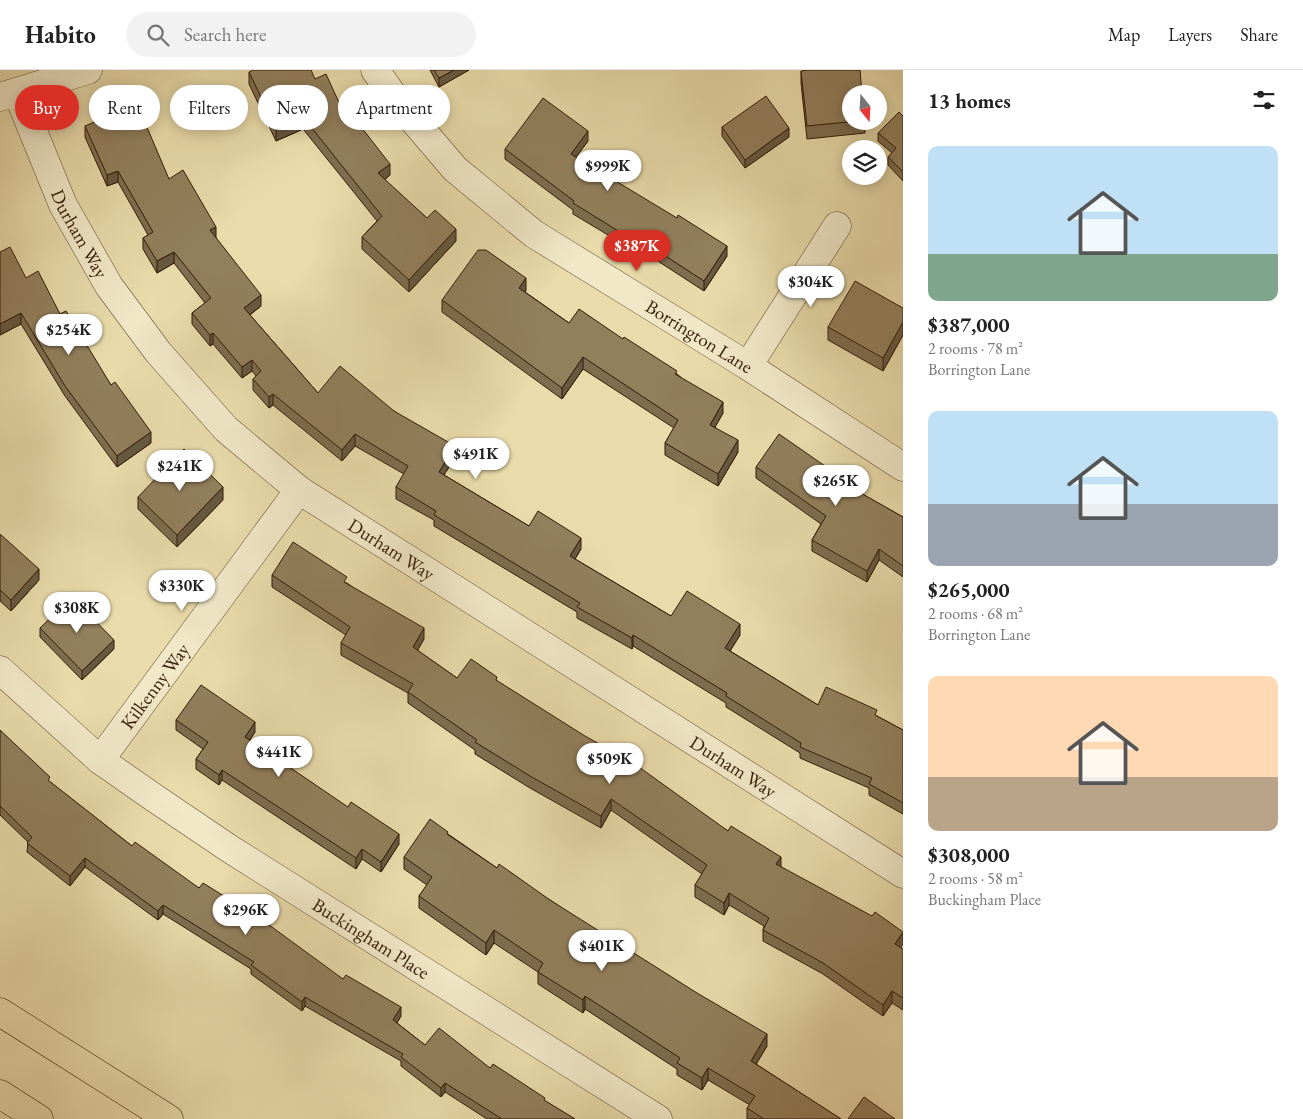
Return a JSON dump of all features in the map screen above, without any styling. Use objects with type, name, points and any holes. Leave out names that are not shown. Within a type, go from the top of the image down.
[{"type":"highway","points":[[0,1012],[169,1119]]},
{"type":"highway","points":[[0,1094],[39,1119]]},
{"type":"street","points":[[9,94],[88,70]]},
{"type":"street","name":"Borrington Lane","points":[[375,70],[397,101],[455,169],[534,234],[748,366],[903,467]]},
{"type":"street","name":"Durham Way","points":[[9,94],[63,205],[109,286],[158,352],[226,429],[299,490],[903,874]]},
{"type":"street","points":[[748,366],[837,226]]},
{"type":"street","name":"Kilkenny Way","points":[[100,760],[299,490]]},
{"type":"street","name":"Buckingham Place","points":[[0,670],[100,760],[230,849],[658,1119]]},
{"type":"building","points":[[253,70],[311,70],[315,79],[326,74],[338,100],[338,130],[363,130],[390,164],[378,173],[427,218],[435,210],[456,229],[409,280],[362,237],[382,216],[313,130],[328,130],[328,85],[258,85],[258,91],[249,72]]},
{"type":"building","points":[[434,70],[454,70],[439,78]]},
{"type":"building","points":[[860,70],[861,85],[842,85],[842,123],[807,126],[801,71]]},
{"type":"building","points":[[766,96],[789,128],[745,160],[722,127]]},
{"type":"building","points":[[543,98],[588,131],[571,154],[677,218],[678,215],[727,246],[704,281],[630,233],[628,237],[573,203],[574,201],[505,149]]},
{"type":"building","points":[[899,112],[903,116],[903,172],[888,157],[896,148],[878,133],[881,130],[888,130],[888,123]]},
{"type":"building","points":[[89,124],[89,130],[148,130],[169,179],[183,170],[216,227],[210,230],[261,295],[244,308],[318,393],[340,366],[394,411],[455,446],[439,472],[529,526],[538,511],[581,538],[570,556],[671,616],[687,591],[740,624],[725,648],[818,705],[826,687],[877,710],[875,715],[903,730],[903,803],[869,784],[872,778],[800,747],[801,743],[726,696],[727,693],[633,635],[632,638],[577,607],[580,603],[434,515],[436,511],[396,487],[408,466],[355,434],[342,450],[273,394],[269,397],[253,379],[261,371],[252,360],[242,367],[213,333],[210,335],[192,313],[211,298],[174,252],[157,261],[143,238],[153,232],[118,171],[107,175],[85,126]]},
{"type":"building","points":[[10,247],[26,278],[38,271],[60,314],[66,311],[111,385],[115,382],[151,432],[117,456],[65,386],[21,313],[0,324],[0,252]]},
{"type":"building","points":[[478,250],[486,250],[526,278],[519,288],[569,323],[579,309],[623,339],[624,337],[677,371],[675,374],[723,402],[710,425],[738,440],[718,474],[665,443],[678,420],[583,357],[562,388],[442,300]]},
{"type":"building","points":[[855,281],[903,308],[903,322],[883,358],[828,327]]},
{"type":"building","points":[[779,434],[825,466],[822,471],[903,517],[903,566],[879,549],[867,571],[812,540],[826,516],[756,467]]},
{"type":"building","points":[[184,449],[223,487],[177,535],[138,497]]},
{"type":"building","points":[[0,534],[39,569],[11,600],[0,590]]},
{"type":"building","points":[[293,542],[347,577],[344,582],[424,628],[413,647],[457,678],[471,659],[497,677],[496,680],[585,736],[632,762],[728,831],[731,826],[781,857],[776,864],[872,916],[875,912],[903,932],[895,944],[903,949],[903,998],[892,991],[883,1005],[823,963],[763,930],[769,918],[729,893],[724,903],[695,885],[707,865],[611,799],[601,816],[530,776],[475,742],[477,740],[408,692],[413,684],[341,643],[350,627],[272,575]]},
{"type":"building","points":[[72,597],[114,640],[82,671],[40,628]]},
{"type":"building","points":[[201,685],[255,722],[245,737],[348,807],[351,802],[399,834],[381,862],[362,849],[356,858],[222,770],[219,775],[196,759],[208,742],[176,720]]},
{"type":"building","points":[[0,730],[50,777],[48,780],[132,846],[135,842],[199,888],[203,883],[261,919],[343,979],[346,975],[401,1007],[393,1020],[425,1045],[439,1028],[490,1068],[493,1064],[575,1119],[502,1119],[445,1083],[441,1088],[401,1057],[403,1054],[305,997],[302,1002],[251,965],[254,962],[163,905],[158,911],[85,858],[70,876],[27,843],[32,837],[0,806]]},
{"type":"building","points":[[430,819],[448,832],[447,834],[497,868],[499,864],[550,900],[697,993],[767,1034],[751,1061],[841,1119],[764,1119],[747,1108],[755,1096],[708,1068],[702,1078],[677,1063],[680,1058],[585,996],[583,1000],[538,972],[543,963],[494,930],[486,943],[419,896],[432,877],[404,857]]},
{"type":"building","points":[[864,1097],[895,1119],[848,1119]]}]
